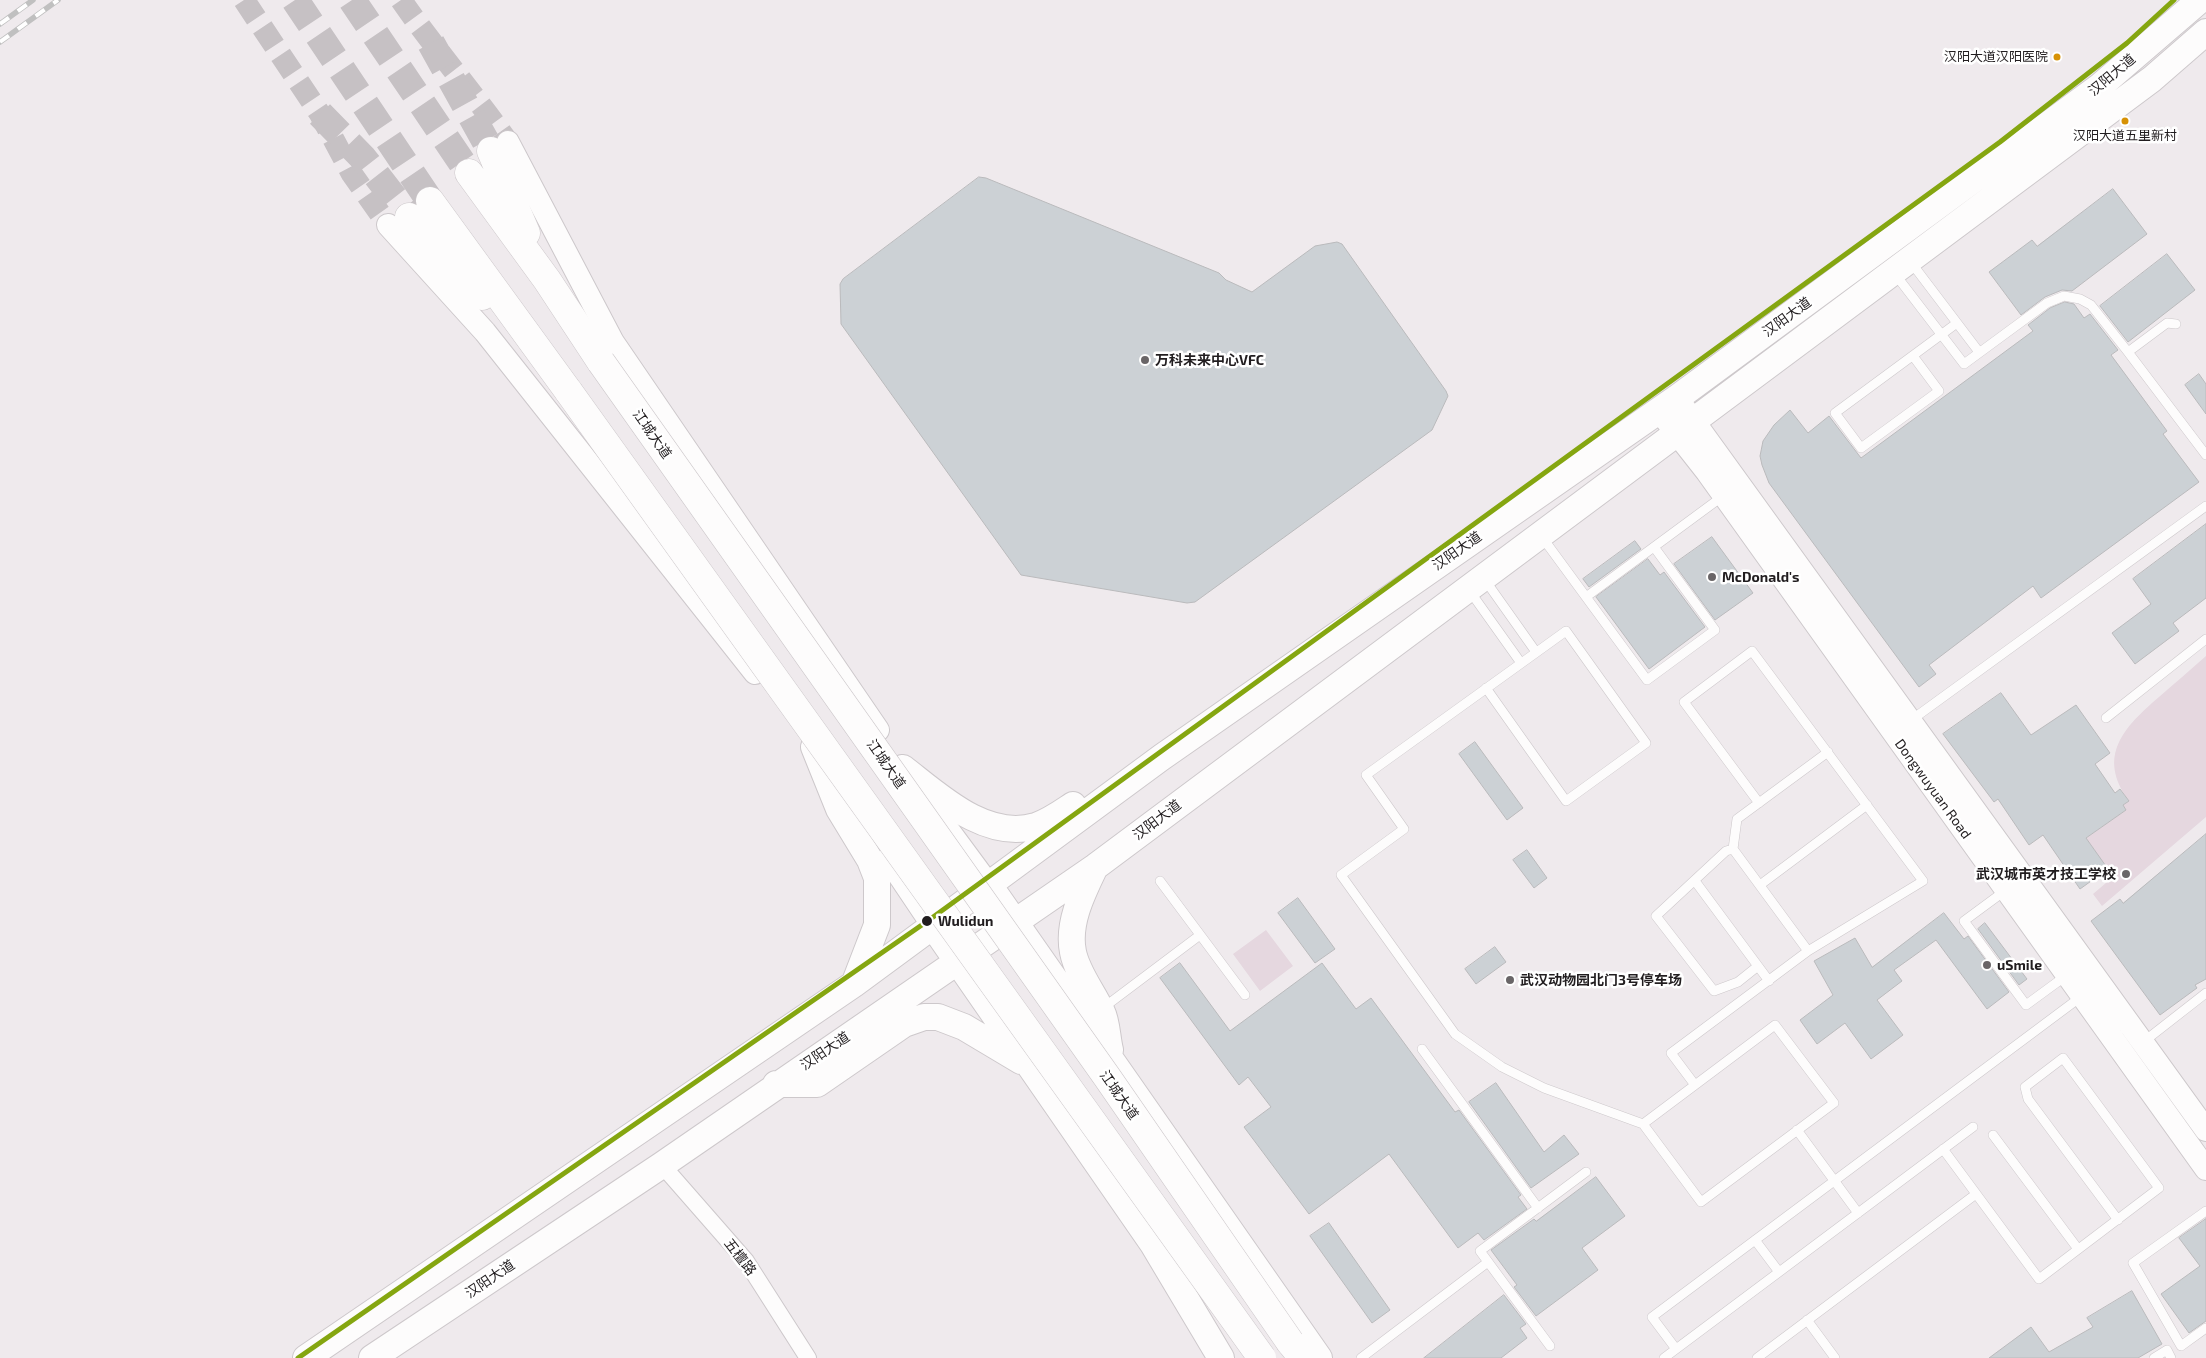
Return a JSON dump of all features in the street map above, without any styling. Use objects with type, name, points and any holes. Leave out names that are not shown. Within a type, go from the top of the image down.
[{"type":"highway","points":[[500,147],[547,280]]},
{"type":"highway","name":"江城大道","points":[[469,173],[547,280],[601,362],[1107,1078],[1297,1353]]},
{"type":"highway","points":[[430,201],[1262,1358]]},
{"type":"highway","points":[[399,221],[478,293],[512,316]]},
{"type":"main road","name":"汉阳大道","points":[[306,1358],[854,984],[1162,757],[1668,404],[2099,87],[2200,0]]},
{"type":"main road","name":"汉阳大道","points":[[372,1358],[662,1165],[776,1084],[1095,867],[1686,428],[2152,78],[2206,32]]},
{"type":"main road","points":[[814,747],[839,809],[870,860],[877,878],[877,925],[854,984]]},
{"type":"main road","points":[[903,768],[963,813],[991,824],[1010,828],[1035,826],[1054,818],[1104,783],[1162,757]]},
{"type":"main road","points":[[1095,867],[1080,900],[1073,936],[1073,952],[1078,968],[1101,1009],[1111,1058]]},
{"type":"main road","points":[[989,885],[1319,1358]]},
{"type":"main road","points":[[933,926],[1153,1244],[1221,1358]]},
{"type":"main road","points":[[776,1084],[817,1084],[904,1024],[924,1017],[938,1017],[964,1026],[1031,1067]]},
{"type":"street","name":"江城大道","points":[[500,147],[613,342],[903,768],[989,885]]},
{"type":"street","points":[[399,221],[814,747],[933,926]]},
{"type":"street","name":"Dongwuyuan Road","points":[[1668,404],[1910,721],[2206,1130]]},
{"type":"street","name":"Dongwuyuan Road","points":[[1686,428],[1723,496],[2206,1169]]},
{"type":"street","name":"五檀路","points":[[662,1165],[746,1261],[808,1358]]},
{"type":"lane","points":[[1901,266],[1957,323],[1979,352]]},
{"type":"lane","points":[[1901,266],[1942,335],[1964,364],[2047,303],[2064,296],[2080,299],[2091,305],[2206,455]]},
{"type":"lane","points":[[1913,356],[1939,390],[1861,448],[1835,414],[1957,323]]},
{"type":"lane","points":[[2128,352],[2166,323],[2176,324]]},
{"type":"lane","points":[[1586,597],[1723,496]]},
{"type":"lane","points":[[1910,721],[2206,506]]},
{"type":"lane","points":[[1541,535],[1647,680],[1715,630],[1654,547]]},
{"type":"lane","points":[[1476,583],[1536,652]]},
{"type":"lane","points":[[1476,583],[1521,663]]},
{"type":"lane","points":[[1486,688],[1566,801],[1646,743],[1566,631],[1536,652],[1366,774],[1404,830],[1341,875],[1455,1034],[1502,1067],[1544,1088],[1643,1124],[1701,1202],[1834,1103],[1775,1025],[1643,1124]]},
{"type":"lane","points":[[2106,718],[2206,639]]},
{"type":"lane","points":[[1695,1085],[1671,1053],[1808,951],[1923,881],[1752,651],[1684,702],[1760,803]]},
{"type":"lane","points":[[1808,951],[1733,849],[1738,819],[1828,752]]},
{"type":"lane","points":[[1760,885],[1867,805]]},
{"type":"lane","points":[[1733,849],[1726,852],[1656,916],[1714,991],[1738,982],[1758,966]]},
{"type":"lane","points":[[1160,881],[1245,995]]},
{"type":"lane","points":[[1695,881],[1769,980]]},
{"type":"lane","points":[[2006,890],[1964,922],[2026,1005],[2067,975]]},
{"type":"lane","points":[[1101,1009],[1200,935]]},
{"type":"lane","points":[[2142,1043],[2206,993]]},
{"type":"lane","points":[[1676,1349],[1652,1317],[2082,996]]},
{"type":"lane","points":[[1422,1049],[1538,1208]]},
{"type":"lane","points":[[1943,1149],[2039,1278],[2118,1220],[2159,1188],[2063,1058],[2025,1087],[2028,1099],[2118,1220]]},
{"type":"lane","points":[[1664,1358],[1973,1127]]},
{"type":"lane","points":[[1797,1130],[1858,1213]]},
{"type":"lane","points":[[1993,1135],[2078,1249]]},
{"type":"lane","points":[[1550,1346],[1480,1251],[1586,1172]]},
{"type":"lane","points":[[1757,1358],[1976,1194]]},
{"type":"lane","points":[[2206,1210],[2133,1263],[2181,1346],[2206,1328]]},
{"type":"lane","points":[[1755,1240],[1779,1272]]},
{"type":"lane","points":[[1360,1358],[1488,1262]]},
{"type":"lane","points":[[1807,1320],[1835,1358]]},
{"type":"lane","points":[[2154,1358],[2167,1350],[2171,1358]]},
{"type":"shaded area","points":[[2206,656],[2206,817],[2102,906],[2093,894],[2113,877],[2086,838],[2126,810],[2123,805],[2129,801],[2119,785],[2115,770],[2115,756],[2118,743],[2125,731],[2146,708]]},
{"type":"shaded area","points":[[1266,930],[1293,966],[1260,991],[1233,954]]},
{"type":"building","name":"万科未来中心VFC","points":[[979,177],[986,178],[1219,273],[1226,280],[1252,292],[1315,246],[1337,242],[1342,244],[1446,391],[1448,396],[1432,430],[1195,602],[1187,603],[1021,575],[841,324],[840,284],[843,279]]},
{"type":"building","points":[[2113,189],[2147,234],[2072,291],[2062,290],[2045,297],[2021,315],[1989,272],[2032,240],[2037,246]]},
{"type":"building","points":[[2167,254],[2195,290],[2128,342],[2100,306]]},
{"type":"building","points":[[2065,302],[2074,304],[2084,318],[2090,314],[2118,350],[2111,355],[2167,431],[2163,434],[2199,482],[2041,598],[2033,586],[1929,665],[1936,674],[1919,687],[1769,483],[1760,456],[1763,441],[1774,425],[1790,410],[1808,433],[1829,416],[1861,458],[2033,331],[2028,325],[2050,308]]},
{"type":"building","points":[[2199,374],[2206,384],[2206,414],[2185,385]]},
{"type":"building","points":[[2206,524],[2206,598],[2173,623],[2179,631],[2135,664],[2112,633],[2151,604],[2133,579]]},
{"type":"building","points":[[1712,537],[1753,593],[1715,620],[1674,564]]},
{"type":"building","points":[[1635,541],[1641,549],[1589,587],[1583,579]]},
{"type":"building","points":[[1648,559],[1660,575],[1664,572],[1705,627],[1649,669],[1596,597]]},
{"type":"building","points":[[2001,693],[2031,735],[2076,705],[2110,753],[2095,764],[2115,793],[2120,789],[2129,801],[2123,805],[2126,810],[2086,838],[2108,869],[2080,889],[2043,835],[2029,845],[1998,799],[1994,802],[1943,734]]},
{"type":"building","points":[[1475,742],[1523,808],[1507,820],[1459,754]]},
{"type":"building","points":[[2206,834],[2206,979],[2195,985],[2197,988],[2160,1015],[2091,921],[2120,899],[2123,903]]},
{"type":"building","points":[[1527,850],[1547,878],[1534,888],[1513,860]]},
{"type":"building","points":[[1298,898],[1335,949],[1315,963],[1278,913]]},
{"type":"building","points":[[1944,913],[1964,939],[1968,936],[2009,992],[1987,1009],[1936,940],[1894,970],[1902,981],[1877,1000],[1903,1035],[1871,1059],[1845,1023],[1817,1044],[1800,1020],[1833,995],[1814,961],[1855,938],[1872,967]]},
{"type":"building","points":[[1985,923],[2027,979],[2019,985],[1978,929]]},
{"type":"building","points":[[1495,947],[1506,962],[1476,984],[1465,969]]},
{"type":"building","points":[[1180,963],[1230,1031],[1322,963],[1356,1009],[1371,998],[1455,1112],[1459,1110],[1521,1195],[1518,1197],[1527,1209],[1484,1240],[1478,1233],[1458,1248],[1389,1154],[1309,1214],[1244,1127],[1271,1107],[1248,1077],[1239,1085],[1160,978]]},
{"type":"building","points":[[1496,1083],[1544,1152],[1564,1135],[1579,1154],[1531,1188],[1469,1102]]},
{"type":"building","points":[[1596,1177],[1625,1216],[1582,1248],[1598,1270],[1536,1316],[1514,1287],[1517,1285],[1491,1250],[1534,1219],[1536,1221]]},
{"type":"building","points":[[2206,1219],[2206,1321],[2189,1333],[2161,1294],[2200,1266],[2179,1238]]},
{"type":"building","points":[[1329,1223],[1390,1310],[1372,1323],[1310,1236]]},
{"type":"building","points":[[2132,1291],[2162,1344],[2138,1358],[1989,1358],[2031,1327],[2049,1352],[2093,1327],[2087,1318]]},
{"type":"building","points":[[1504,1295],[1526,1324],[1520,1328],[1527,1338],[1501,1358],[1424,1358]]},
{"type":"tunnel","points":[[244,0],[320,114],[352,174],[388,225]]},
{"type":"tunnel","points":[[295,0],[430,201]]},
{"type":"tunnel","points":[[352,0],[469,173]]},
{"type":"tunnel","points":[[401,0],[508,142]]},
{"type":"tunnel","points":[[431,43],[491,151]]},
{"type":"tunnel","points":[[320,114],[363,158],[409,217]]},
{"type":"railway","points":[[0,24],[33,0]]},
{"type":"railway","points":[[0,42],[58,0]]},
{"type":"transit line","points":[[298,1358],[929,920],[2000,142],[2127,43],[2174,0]]},
{"type":"place","name":"汉阳大道汉阳医院","points":[[2057,57]]},
{"type":"place","name":"汉阳大道五里新村","points":[[2125,121]]},
{"type":"place","name":"万科未来中心VFC","points":[[1145,360]]},
{"type":"place","name":"McDonald's","points":[[1712,577]]},
{"type":"place","name":"武汉城市英才技工学校","points":[[2126,874]]},
{"type":"place","name":"Wulidun","points":[[927,921]]},
{"type":"place","name":"uSmile","points":[[1987,965]]},
{"type":"place","name":"武汉动物园北门3号停车场","points":[[1510,980]]}]
